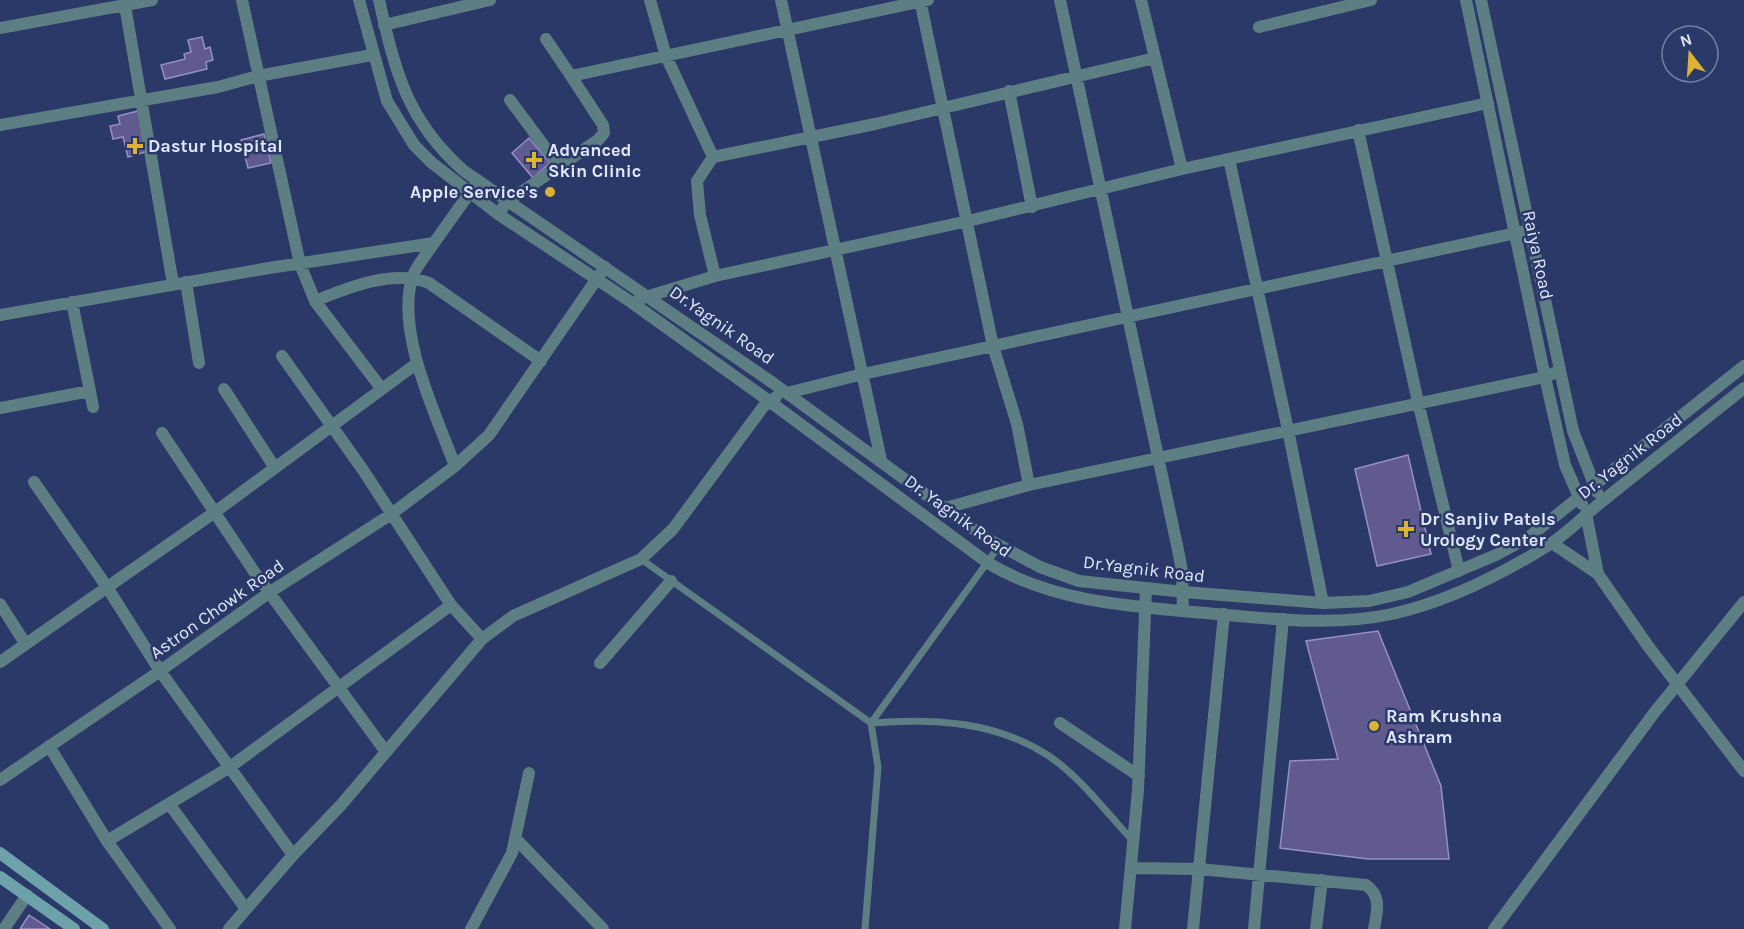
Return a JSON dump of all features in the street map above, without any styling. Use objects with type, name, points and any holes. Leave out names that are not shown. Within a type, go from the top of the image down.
[{"type":"main road","points":[[0,853],[103,929]]},
{"type":"main road","points":[[0,877],[75,929]]},
{"type":"street","points":[[0,28],[125,2],[152,0]]},
{"type":"street","points":[[242,0],[300,264],[315,301],[381,388]]},
{"type":"street","name":"Dr. Yagnik Road","points":[[359,0],[372,55],[387,101],[414,145],[432,163],[498,214],[631,302],[769,401],[987,563],[1005,573],[1053,591],[1093,601],[1145,608],[1327,622],[1359,619],[1421,606],[1509,568],[1552,543],[1744,388]]},
{"type":"street","name":"Dr.Yagnik Road","points":[[379,0],[384,25],[402,82],[421,126],[444,153],[478,181],[787,393],[999,546],[1040,567],[1079,580],[1184,592],[1323,603],[1369,601],[1408,592],[1459,571],[1529,537],[1744,366]]},
{"type":"street","points":[[384,25],[490,0]]},
{"type":"street","points":[[650,0],[666,56],[713,157]]},
{"type":"street","points":[[782,0],[880,460]]},
{"type":"street","points":[[1060,0],[1178,550],[1184,592],[1183,611]]},
{"type":"street","points":[[1141,0],[1182,169]]},
{"type":"street","points":[[1259,27],[1371,0]]},
{"type":"street","name":"Raiya Road","points":[[1466,0],[1565,465],[1586,514],[1598,574]]},
{"type":"street","name":"Raiya Road","points":[[1481,0],[1573,431],[1601,502]]},
{"type":"street","points":[[571,76],[923,1],[942,108],[993,346],[1017,424],[1029,485]]},
{"type":"street","points":[[125,2],[173,284]]},
{"type":"street","points":[[498,214],[508,201],[598,140],[604,133],[603,125],[546,39]]},
{"type":"street","points":[[0,125],[218,87],[258,76],[372,55]]},
{"type":"street","points":[[715,276],[700,215],[697,181],[713,157],[813,137],[1155,58]]},
{"type":"street","points":[[1008,92],[1032,207]]},
{"type":"street","points":[[510,100],[559,166]]},
{"type":"street","points":[[631,302],[715,276],[1032,207],[1182,169],[1488,103]]},
{"type":"street","points":[[1358,130],[1418,402],[1459,571]]},
{"type":"street","points":[[1229,159],[1323,603]]},
{"type":"street","points":[[455,466],[416,364],[409,311],[413,276],[478,181]]},
{"type":"street","points":[[229,929],[293,855],[341,806],[482,639],[513,616],[641,559],[673,529],[769,401],[787,393],[863,374],[1530,230]]},
{"type":"street","points":[[0,315],[173,284],[434,243]]},
{"type":"street","name":"Astron Chowk Road","points":[[0,780],[160,671],[270,592],[390,515],[455,466],[489,435],[605,267]]},
{"type":"street","points":[[315,301],[354,287],[413,276],[429,283],[541,361]]},
{"type":"street","points":[[186,282],[199,363]]},
{"type":"street","points":[[72,302],[93,406]]},
{"type":"street","points":[[282,356],[363,470],[390,515],[451,605],[482,639]]},
{"type":"street","points":[[0,662],[215,512],[416,364]]},
{"type":"street","points":[[945,508],[1029,485],[1545,377],[1559,371]]},
{"type":"street","points":[[224,389],[275,468]]},
{"type":"street","points":[[0,408],[90,391]]},
{"type":"street","points":[[162,433],[336,687],[386,752]]},
{"type":"street","points":[[34,482],[107,587],[160,671],[293,855]]},
{"type":"street","points":[[1552,543],[1598,574],[1677,684],[1744,771]]},
{"type":"street","points":[[600,663],[671,581]]},
{"type":"street","points":[[1123,926],[1135,843],[1146,588]]},
{"type":"street","points":[[1494,929],[1677,684],[1744,602]]},
{"type":"street","points":[[0,604],[26,643]]},
{"type":"street","points":[[107,841],[230,767],[336,687],[451,605]]},
{"type":"street","points":[[1192,929],[1224,614]]},
{"type":"street","points":[[1254,929],[1261,875],[1283,619]]},
{"type":"street","points":[[1060,723],[1139,776]]},
{"type":"street","points":[[49,746],[107,841],[170,929]]},
{"type":"street","points":[[471,929],[512,853],[529,773]]},
{"type":"street","points":[[170,805],[246,909]]},
{"type":"street","points":[[515,838],[603,929]]},
{"type":"street","points":[[1132,868],[1199,869],[1366,885],[1373,890],[1378,900],[1374,929]]},
{"type":"street","points":[[1316,929],[1322,880]]},
{"type":"street","points":[[4,929],[27,894]]},
{"type":"lane","points":[[865,929],[878,767],[872,723],[999,546]]},
{"type":"lane","points":[[641,559],[872,723],[922,720],[970,724],[1027,744],[1049,756],[1135,843]]},
{"type":"building","points":[[202,37],[205,49],[210,47],[213,60],[206,62],[207,69],[165,79],[161,65],[185,59],[184,54],[191,52],[188,40]]},
{"type":"building","points":[[138,111],[149,151],[128,157],[123,137],[113,139],[110,126],[120,124],[118,116]]},
{"type":"building","points":[[264,134],[271,163],[248,168],[241,140]]},
{"type":"building","points":[[529,138],[550,163],[533,178],[512,153]]},
{"type":"building","points":[[1408,455],[1431,554],[1377,566],[1355,469]]},
{"type":"building","name":"Ram Krushna Ashram","points":[[1378,631],[1441,786],[1449,859],[1368,859],[1280,848],[1290,761],[1338,759],[1306,641]]},
{"type":"building","points":[[29,915],[50,929],[20,929]]},
{"type":"place","name":"Dastur Hospital","points":[[135,146]]},
{"type":"place","name":"Advanced Skin Clinic","points":[[534,160]]},
{"type":"place","name":"Apple Service's","points":[[550,192]]},
{"type":"place","name":"Dr Sanjiv Patels Urology Center","points":[[1406,529]]},
{"type":"place","name":"Ram Krushna Ashram","points":[[1374,726]]}]
